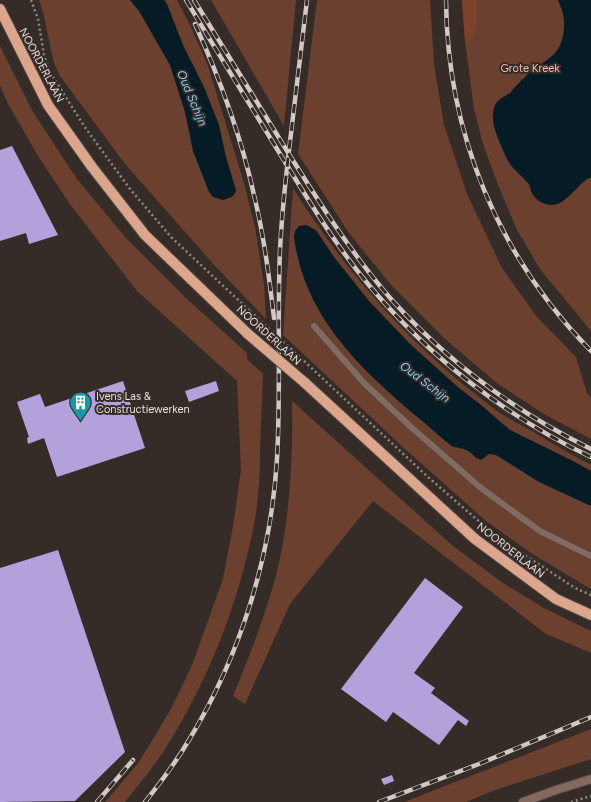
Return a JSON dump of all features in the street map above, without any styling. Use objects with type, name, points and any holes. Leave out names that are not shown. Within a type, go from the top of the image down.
[{"type":"main road","name":"NOORDERLAAN","points":[[0,9],[48,104],[92,167],[145,235],[248,334],[304,382],[475,539],[556,599],[591,615]]},
{"type":"street","points":[[523,802],[591,779]]},
{"type":"lane","points":[[314,326],[364,383],[412,428],[481,488],[540,531],[591,556]]},
{"type":"path","points":[[31,0],[38,19],[44,55],[50,72],[84,126],[130,189],[171,237],[428,477],[497,537],[576,588],[591,595]]},
{"type":"path","points":[[571,802],[591,796]]},
{"type":"green space","points":[[39,0],[177,0],[208,66],[244,183],[255,227],[264,285],[266,319],[216,267],[125,164],[60,76],[54,61]]},
{"type":"green space","points":[[211,0],[296,0],[284,126]]},
{"type":"green space","points":[[317,0],[430,0],[434,64],[444,125],[467,194],[502,268],[537,317],[576,357],[587,393],[591,398],[591,439],[544,414],[498,384],[445,339],[391,285],[349,233],[298,154]]},
{"type":"green space","name":"Grote Kreek","points":[[462,0],[591,0],[591,331],[540,269],[517,230],[498,185],[483,144],[474,109],[465,41]]},
{"type":"green space","points":[[0,46],[33,112],[77,179],[127,239],[187,299],[247,353],[247,359],[263,374],[259,475],[255,519],[249,549],[232,608],[210,665],[183,720],[157,761],[125,802],[105,802],[139,762],[171,709],[192,665],[223,579],[233,526],[241,470],[237,381],[137,291],[69,203],[38,156],[7,102],[0,85]]},
{"type":"green space","points":[[293,188],[336,251],[360,281],[384,309],[437,362],[500,413],[591,465],[591,589],[531,553],[486,521],[405,449],[283,335]]},
{"type":"green space","points":[[292,401],[453,546],[503,583],[544,608],[591,631],[591,653],[546,634],[373,501],[290,604],[245,704],[233,696],[271,594],[280,558],[290,491]]},
{"type":"green space","points":[[591,729],[591,759],[495,790],[466,802],[404,802]]},
{"type":"shaded area","points":[[462,0],[477,0],[477,22],[472,39],[465,41]]},
{"type":"water","name":"Oud Schijn","points":[[130,0],[164,0],[167,4],[183,45],[204,87],[219,125],[226,157],[236,190],[231,197],[223,200],[213,197],[209,192],[193,151],[185,112],[170,65],[139,11]]},
{"type":"water","points":[[558,0],[591,0],[591,177],[582,183],[563,201],[553,205],[546,204],[537,199],[531,191],[529,184],[510,164],[496,132],[493,112],[498,101],[511,92],[534,69],[550,58],[559,48],[563,37],[564,26],[563,14]]},
{"type":"water","name":"Oud Schijn","points":[[306,225],[316,230],[334,257],[369,301],[410,344],[459,388],[510,430],[591,471],[591,506],[539,482],[496,455],[489,454],[481,460],[468,451],[454,447],[378,382],[339,340],[323,317],[310,292],[300,266],[294,237],[295,231],[299,226]]},
{"type":"building","points":[[12,146],[58,235],[29,244],[26,233],[0,241],[0,150]]},
{"type":"building","name":"Ivens Las & Constructiewerken","points":[[123,381],[145,448],[57,477],[44,438],[28,444],[27,438],[29,437],[17,402],[40,394],[45,407]]},
{"type":"building","points":[[216,381],[219,391],[189,402],[185,391]]},
{"type":"building","points":[[58,550],[125,752],[75,801],[0,802],[0,568]]},
{"type":"building","points":[[425,578],[463,607],[414,673],[435,688],[431,693],[469,721],[466,726],[458,720],[439,745],[393,712],[386,722],[341,689]]},
{"type":"building","points":[[392,775],[394,781],[384,785],[381,779]]},
{"type":"railway","points":[[186,0],[320,218],[355,268],[391,310],[416,336],[443,360],[499,404],[559,441],[591,457]]},
{"type":"railway","points":[[194,0],[322,205],[348,244],[391,299],[435,343],[484,383],[536,419],[591,449]]},
{"type":"railway","points":[[145,802],[184,748],[207,708],[223,675],[238,640],[250,605],[268,533],[274,496],[277,459],[279,407],[279,276],[282,219],[307,0]]},
{"type":"railway","points":[[446,0],[449,49],[456,98],[468,144],[484,190],[505,233],[529,275],[558,314],[591,351]]},
{"type":"railway","points":[[195,24],[229,108],[249,173],[258,210],[274,318]]},
{"type":"railway","points":[[379,802],[479,764],[591,717]]},
{"type":"railway","points":[[97,802],[133,760]]},
{"type":"place","name":"Ivens Las & Constructiewerken","points":[[80,422]]}]
